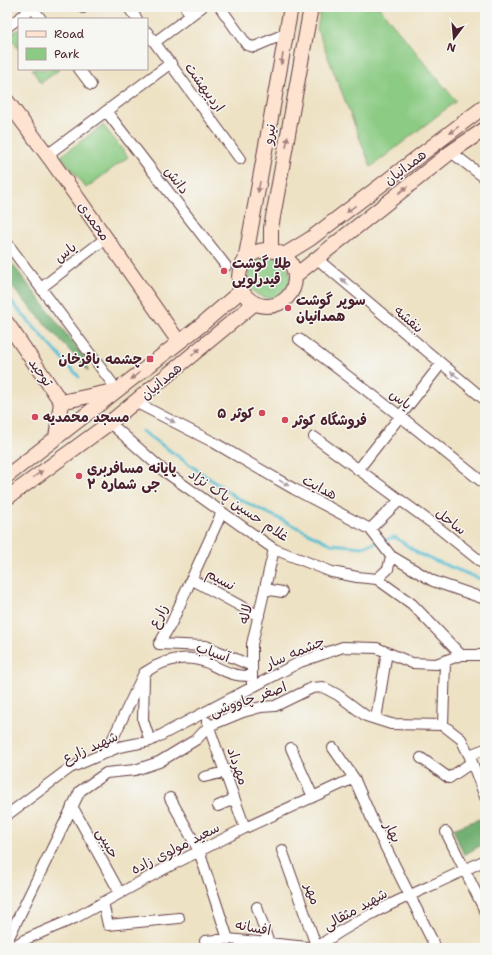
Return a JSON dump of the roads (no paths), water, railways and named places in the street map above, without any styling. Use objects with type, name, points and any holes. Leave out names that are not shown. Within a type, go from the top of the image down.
[{"type":"main road","name":"نیرو","points":[[245,261],[253,224],[291,7]]},
{"type":"main road","name":"نیرو","points":[[278,252],[271,228],[311,7]]},
{"type":"main road","name":"محمدی","points":[[7,101],[179,342]]},
{"type":"main road","name":"همدانیان","points":[[278,252],[310,239],[485,106]]},
{"type":"main road","name":"همدانیان","points":[[296,275],[451,152],[485,129]]},
{"type":"main road","points":[[253,224],[271,228]]},
{"type":"main road","points":[[261,250],[278,252],[294,267],[296,275],[292,292],[280,304],[267,306],[254,303],[247,298],[242,290],[239,275],[245,261],[252,254],[261,250]]},
{"type":"main road","name":"همدانیان","points":[[7,476],[56,438],[114,386],[179,342],[242,290]]},
{"type":"main road","name":"همدانیان","points":[[7,498],[110,423],[254,303]]},
{"type":"main road","name":"توحید","points":[[7,323],[61,402],[56,438]]},
{"type":"main road","name":"توحید","points":[[61,402],[114,386]]},
{"type":"street","points":[[128,7],[136,18]]},
{"type":"street","points":[[155,42],[188,11],[202,7]]},
{"type":"street","points":[[220,7],[247,45],[254,47],[287,33]]},
{"type":"street","points":[[19,18],[32,8],[40,18]]},
{"type":"street","points":[[7,27],[18,19]]},
{"type":"street","name":"اردیبهشت","points":[[148,33],[240,159]]},
{"type":"street","points":[[47,155],[170,63]]},
{"type":"street","points":[[80,70],[91,85]]},
{"type":"street","name":"دانش","points":[[106,111],[226,266]]},
{"type":"street","points":[[451,152],[485,178]]},
{"type":"street","name":"یاس","points":[[41,288],[106,238]]},
{"type":"street","points":[[7,243],[114,386]]},
{"type":"street","name":"بنفشه","points":[[316,258],[485,400]]},
{"type":"street","name":"یاس","points":[[299,339],[400,416],[485,484]]},
{"type":"street","points":[[358,470],[441,364]]},
{"type":"street","name":"هدایت","points":[[135,402],[213,442],[294,489],[371,530],[389,553],[433,581],[485,599]]},
{"type":"street","name":"غلام حسین پاک نژاد","points":[[110,423],[164,471],[274,549],[332,572],[377,579],[412,604],[461,655]]},
{"type":"street","name":"ساحل","points":[[314,437],[485,565]]},
{"type":"street","points":[[371,530],[399,501]]},
{"type":"street","name":"زارع","points":[[222,512],[171,624],[159,644],[206,646],[252,671]]},
{"type":"street","name":"لاله","points":[[252,687],[252,644],[274,549]]},
{"type":"street","points":[[377,579],[388,569],[389,553]]},
{"type":"street","name":"نسیم","points":[[191,579],[259,616]]},
{"type":"street","points":[[265,589],[282,592]]},
{"type":"street","name":"چشمه سار","points":[[150,741],[300,662],[343,647],[377,648],[412,663],[436,664],[461,655]]},
{"type":"street","points":[[376,719],[387,652]]},
{"type":"street","points":[[461,655],[485,654]]},
{"type":"street","name":"آسیاب","points":[[144,673],[154,666],[176,658],[190,658],[233,674],[252,671]]},
{"type":"street","points":[[445,662],[443,725],[460,739],[485,796]]},
{"type":"street","points":[[144,673],[143,720],[150,741]]},
{"type":"street","points":[[106,753],[144,673]]},
{"type":"street","name":"اصغر چاووشی","points":[[7,941],[80,791],[106,773],[136,770],[159,762],[197,739],[209,726],[243,712],[261,707],[275,706],[312,688],[323,687],[338,695],[366,716],[392,724],[443,725]]},
{"type":"street","name":"مهرداد","points":[[204,712],[245,828]]},
{"type":"street","name":"شهید زارع","points":[[7,815],[70,768],[119,747],[150,741]]},
{"type":"street","points":[[292,748],[313,797]]},
{"type":"street","name":"بهار","points":[[333,748],[354,778],[375,826],[409,896]]},
{"type":"street","points":[[421,758],[449,778],[470,759],[485,749]]},
{"type":"street","points":[[204,777],[225,772]]},
{"type":"street","name":"سعید مولوی زاده","points":[[11,948],[245,828],[354,778]]},
{"type":"street","name":"افسانه","points":[[170,798],[199,851],[228,939],[316,948]]},
{"type":"street","points":[[218,806],[234,799]]},
{"type":"street","name":"حبیبی","points":[[72,806],[120,893]]},
{"type":"street","points":[[446,832],[485,911]]},
{"type":"street","name":"مهر","points":[[282,850],[316,948]]},
{"type":"street","name":"شهید مثقالی","points":[[316,948],[335,934],[372,913],[465,871],[485,860]]},
{"type":"street","points":[[409,896],[436,948]]},
{"type":"street","points":[[103,902],[108,925],[179,918]]},
{"type":"street","points":[[257,907],[268,944]]},
{"type":"street","points":[[205,942],[228,939]]},
{"type":"waterway","points":[[7,297],[79,377]]},
{"type":"waterway","points":[[142,431],[237,498],[331,544],[362,547],[377,542]]},
{"type":"waterway","points":[[382,541],[395,537],[419,554],[485,581]]},
{"type":"place","name":"طلا گوشت قیدرلویی","points":[[224,271]]},
{"type":"place","name":"سوپر گوشت همدانیان","points":[[288,308]]},
{"type":"place","name":"چشمه باقرخان","points":[[150,359]]},
{"type":"place","name":"کوثر ۵","points":[[262,413]]},
{"type":"place","name":"مسجد محمدیه","points":[[35,417]]},
{"type":"place","name":"فروشگاه کوثر","points":[[285,420]]},
{"type":"place","name":"پایانه مسافربری جی شماره ۲","points":[[79,476]]}]
